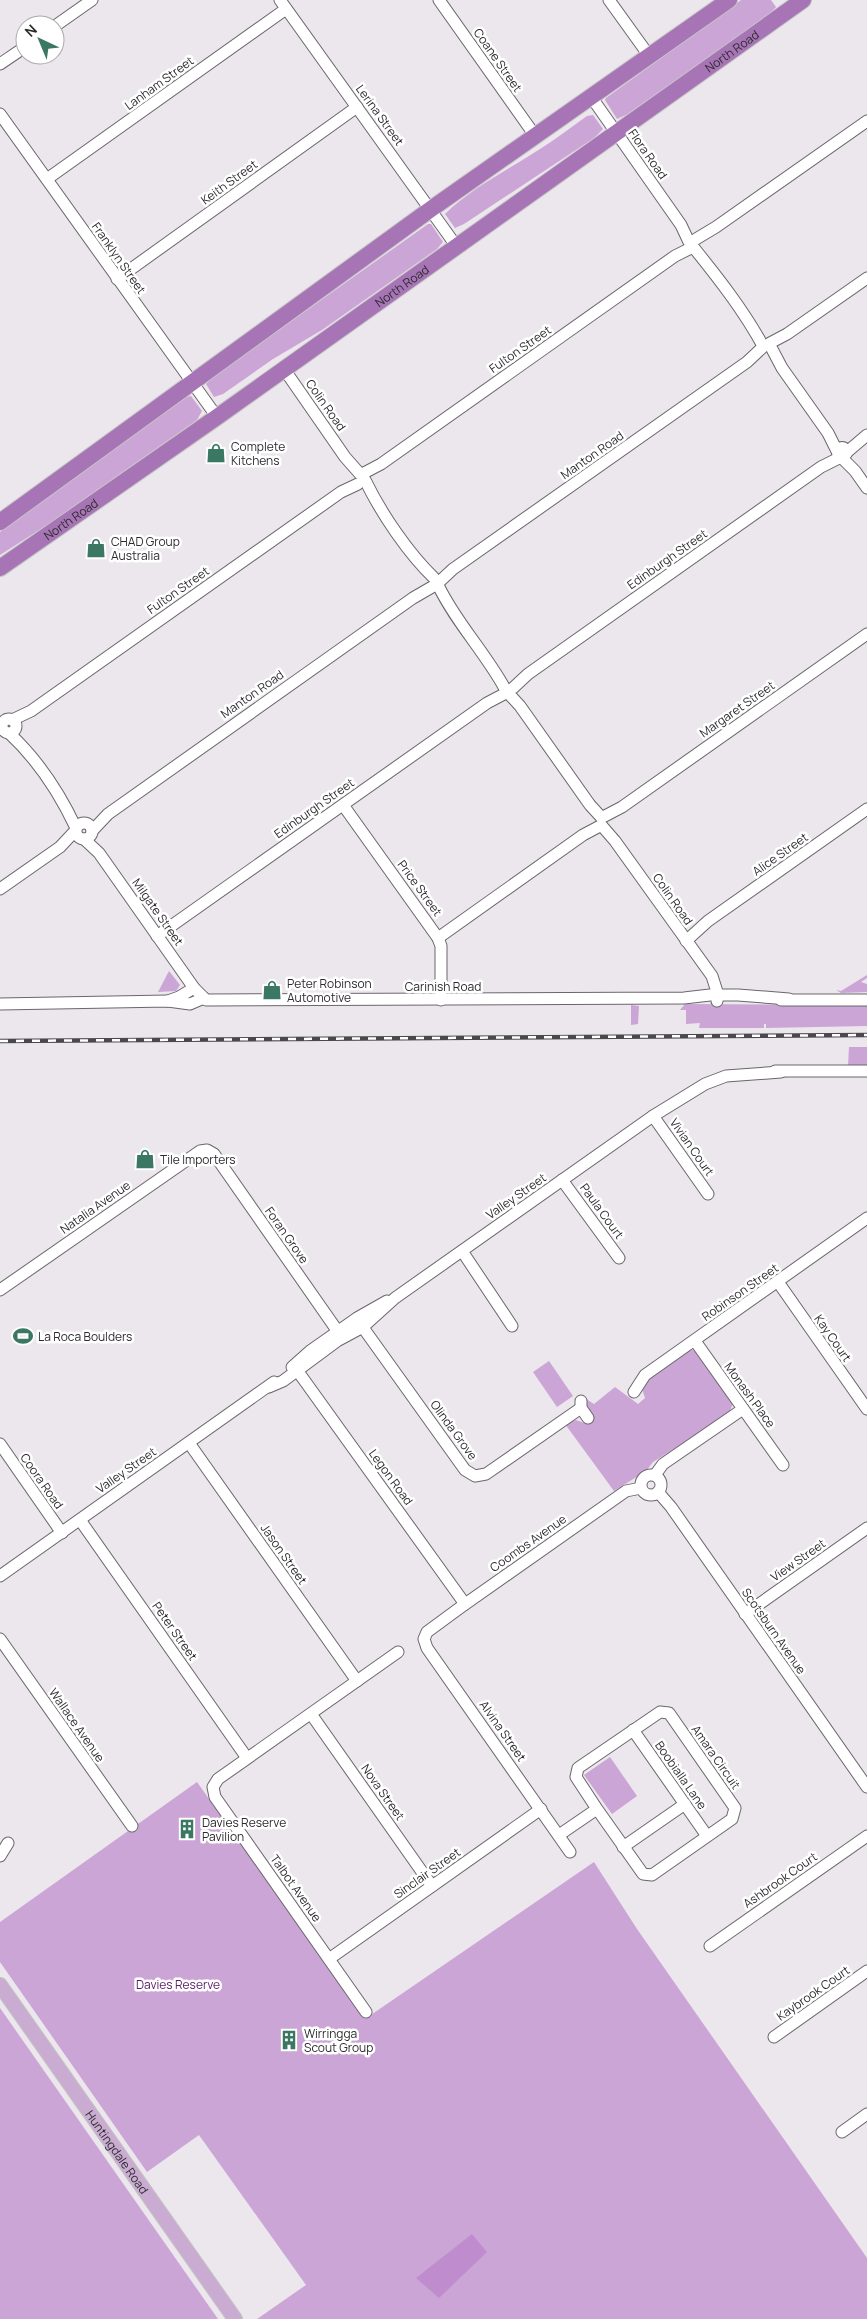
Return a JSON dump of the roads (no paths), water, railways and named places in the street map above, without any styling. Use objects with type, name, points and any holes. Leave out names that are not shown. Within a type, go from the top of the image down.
[{"type":"highway","points":[[0,522],[431,209],[592,98],[729,0]]},
{"type":"highway","name":"North Road","points":[[0,568],[457,247],[616,132],[785,5],[803,0]]},
{"type":"main road","name":"Huntingdale Road","points":[[0,1985],[235,2319]]},
{"type":"street","points":[[65,19],[92,0]]},
{"type":"street","name":"Coane Street","points":[[439,0],[536,136]]},
{"type":"street","points":[[609,0],[650,57]]},
{"type":"street","name":"Lerina Street","points":[[283,4],[457,247]]},
{"type":"street","name":"Lanham Street","points":[[47,179],[283,4]]},
{"type":"street","points":[[0,64],[15,54]]},
{"type":"street","name":"Flora Road","points":[[592,98],[867,488]]},
{"type":"street","name":"Keith Street","points":[[117,278],[357,107]]},
{"type":"street","name":"Franklyn Street","points":[[0,114],[217,417]]},
{"type":"street","name":"Fulton Street","points":[[7,726],[31,711],[867,121]]},
{"type":"street","name":"Manton Road","points":[[0,889],[867,278]]},
{"type":"street","name":"Colin Road","points":[[284,369],[708,972],[713,998]]},
{"type":"street","name":"Edinburgh Street","points":[[158,936],[866,436]]},
{"type":"street","name":"Margaret Street","points":[[438,938],[867,634]]},
{"type":"street","name":"Milgate Street","points":[[0,710],[7,726],[84,831],[194,988]]},
{"type":"street","name":"Price Street","points":[[343,805],[438,938],[441,946],[441,1000]]},
{"type":"street","name":"Alice Street","points":[[684,938],[867,809]]},
{"type":"street","points":[[194,988],[204,998]]},
{"type":"street","name":"Carinish Road","points":[[168,1001],[194,988]]},
{"type":"street","name":"Carinish Road","points":[[0,1004],[168,1001],[190,1004],[204,998],[210,1001],[684,998],[867,1000]]},
{"type":"street","name":"Valley Street","points":[[0,1576],[268,1387],[283,1381],[340,1335],[360,1323],[371,1308],[396,1298],[710,1077],[781,1072],[867,1072]]},
{"type":"street","name":"Vivian Court","points":[[653,1116],[708,1194]]},
{"type":"street","name":"Natalia Avenue","points":[[0,1290],[200,1151],[207,1150]]},
{"type":"street","name":"Foran Grove","points":[[207,1150],[214,1154],[340,1335]]},
{"type":"street","name":"Paula Court","points":[[562,1180],[619,1258]]},
{"type":"street","name":"Robinson Street","points":[[633,1394],[645,1375],[867,1218]]},
{"type":"street","points":[[462,1251],[512,1326]]},
{"type":"street","name":"Kay Court","points":[[778,1282],[867,1409]]},
{"type":"street","name":"Olinda Grove","points":[[360,1323],[465,1470],[475,1476],[486,1474],[583,1409]]},
{"type":"street","name":"Monash Place","points":[[695,1341],[783,1465]]},
{"type":"street","name":"Legon Road","points":[[296,1369],[465,1604]]},
{"type":"street","points":[[655,1475],[663,1464],[743,1409]]},
{"type":"street","name":"Jason Street","points":[[189,1443],[357,1681]]},
{"type":"street","name":"Coora Road","points":[[0,1444],[62,1533]]},
{"type":"street","points":[[648,1475],[655,1475],[661,1483],[658,1492],[648,1495],[641,1488],[643,1478],[648,1475]]},
{"type":"street","name":"Coombs Avenue","points":[[433,1627],[626,1491],[641,1488]]},
{"type":"street","name":"Scotsburn Avenue","points":[[658,1492],[671,1507],[867,1787]]},
{"type":"street","name":"Peter Street","points":[[80,1520],[247,1758]]},
{"type":"street","name":"View Street","points":[[746,1614],[867,1528]]},
{"type":"street","name":"Alvina Street","points":[[433,1627],[425,1635],[427,1648],[570,1852]]},
{"type":"street","name":"Wallace Avenue","points":[[0,1639],[132,1826]]},
{"type":"street","points":[[247,1758],[398,1652]]},
{"type":"street","name":"Amara Circuit","points":[[660,1712],[669,1713],[734,1808],[732,1819],[652,1875],[647,1876],[643,1874],[597,1809],[576,1777],[575,1772],[578,1768],[660,1712]]},
{"type":"street","name":"Nova Street","points":[[311,1714],[432,1886]]},
{"type":"street","name":"Boobialla Lane","points":[[633,1730],[707,1836]]},
{"type":"street","name":"Talbot Avenue","points":[[247,1758],[218,1779],[213,1787],[215,1797],[366,2012]]},
{"type":"street","points":[[623,1847],[685,1804]]},
{"type":"street","name":"Sinclair Street","points":[[329,1959],[540,1809]]},
{"type":"street","points":[[559,1835],[597,1809]]},
{"type":"street","name":"Ashbrook Court","points":[[710,1946],[867,1836]]},
{"type":"street","points":[[0,1856],[8,1843]]},
{"type":"street","name":"Kaybrook Court","points":[[774,2037],[867,1972]]},
{"type":"street","points":[[842,2132],[867,2114]]},
{"type":"railway","points":[[0,1041],[867,1035]]},
{"type":"place","name":"Complete Kitchens","points":[[216,453]]},
{"type":"place","name":"CHAD Group Australia","points":[[96,548]]},
{"type":"place","name":"Peter Robinson Automotive","points":[[272,990]]},
{"type":"place","name":"Tile Importers","points":[[145,1159]]},
{"type":"place","name":"La Roca Boulders","points":[[23,1336]]},
{"type":"place","name":"Davies Reserve Pavilion","points":[[187,1829]]},
{"type":"place","name":"Wirringga Scout Group","points":[[289,2040]]},
{"type":"park label","name":"Davies Reserve","points":[[178,1984]]}]
